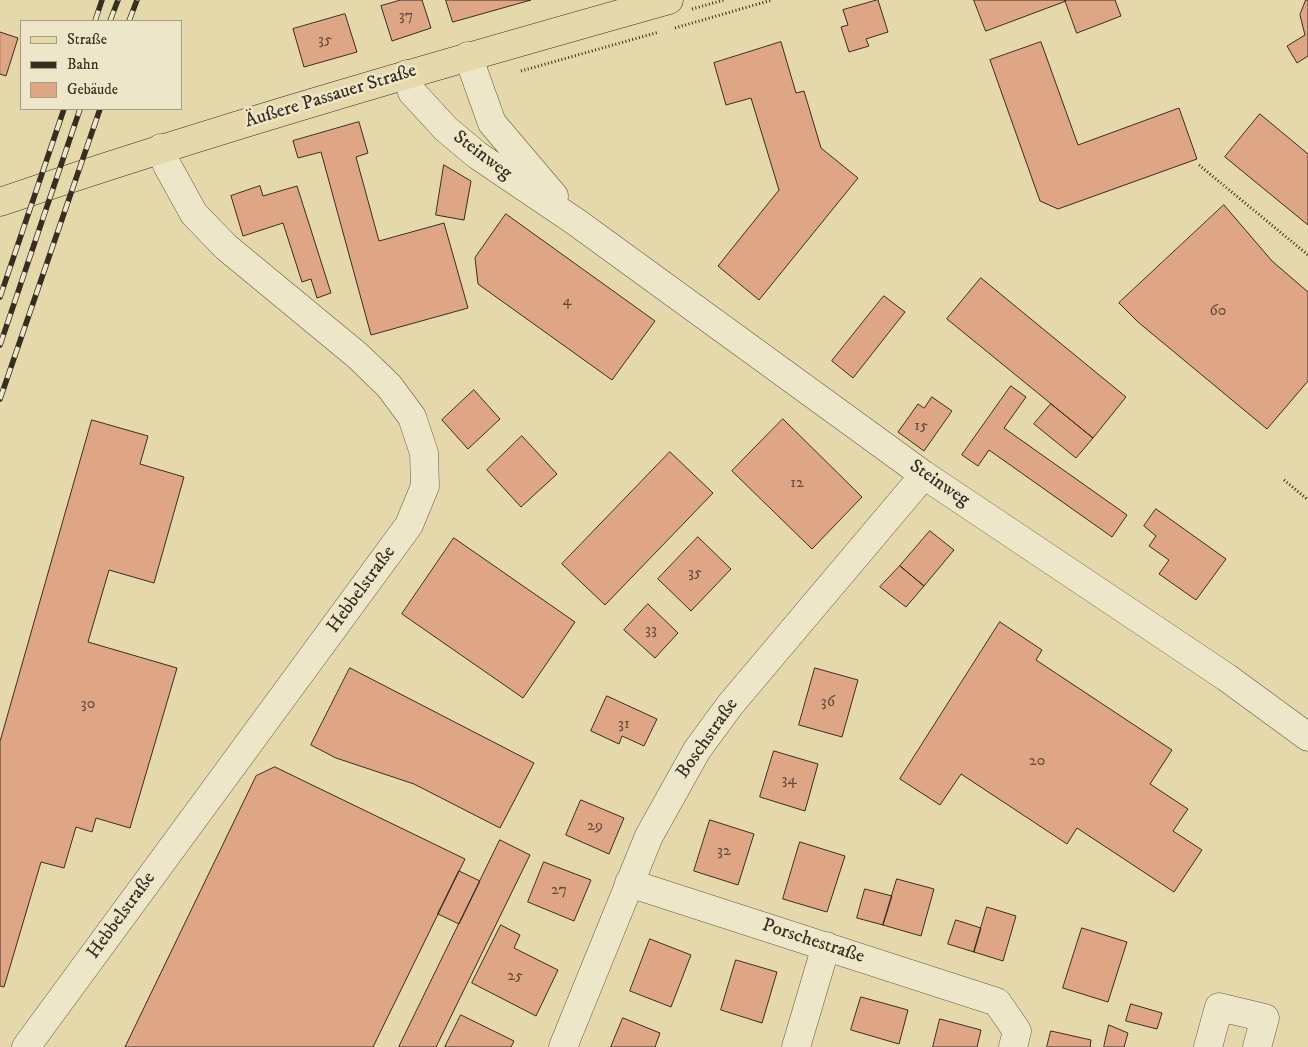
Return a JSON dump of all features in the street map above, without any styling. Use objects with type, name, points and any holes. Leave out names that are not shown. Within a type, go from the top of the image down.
[{"type":"main road","name":"Äußere Passauer Straße","points":[[0,202],[161,148],[468,56],[667,0]]},
{"type":"street","name":"Steinweg","points":[[468,56],[492,123],[576,222]]},
{"type":"street","name":"Steinweg","points":[[407,74],[412,92],[446,129],[477,155],[576,222],[924,475],[1226,677],[1308,737]]},
{"type":"street","name":"Hebbelstraße","points":[[26,1047],[409,525],[425,486],[424,452],[412,417],[389,386],[358,356],[226,247],[194,214],[166,165],[161,148]]},
{"type":"street","name":"Boschstraße","points":[[563,1047],[629,883],[666,804],[697,750],[730,705],[924,475]]},
{"type":"street","name":"Porschestraße","points":[[629,883],[997,1002],[1017,1031],[1013,1047]]},
{"type":"street","points":[[796,1047],[826,946]]},
{"type":"street","points":[[1208,1047],[1219,1007],[1265,1018],[1257,1047]]},
{"type":"path","points":[[1199,165],[1308,255]]},
{"type":"path","points":[[1284,480],[1308,500]]},
{"type":"building","points":[[401,0],[422,0],[431,28],[392,41],[381,6]]},
{"type":"building","points":[[446,0],[531,0],[453,22]]},
{"type":"building","points":[[878,0],[888,32],[866,39],[869,46],[849,52],[841,27],[848,25],[843,10]]},
{"type":"building","points":[[974,0],[1065,0],[1066,1],[986,31]]},
{"type":"building","points":[[1065,0],[1115,0],[1121,16],[1077,33]]},
{"type":"building","points":[[1306,0],[1308,0],[1308,56],[1297,63],[1287,46],[1305,35],[1300,15]]},
{"type":"building","points":[[345,14],[357,52],[304,67],[293,29]]},
{"type":"building","points":[[0,32],[18,38],[6,76],[0,74]]},
{"type":"building","points":[[781,42],[796,93],[804,91],[821,148],[858,178],[759,300],[718,266],[779,190],[751,98],[726,105],[714,63]]},
{"type":"building","points":[[1041,42],[1078,145],[1179,108],[1197,159],[1058,209],[1040,201],[990,60]]},
{"type":"building","points":[[1260,114],[1308,154],[1308,225],[1225,157]]},
{"type":"building","points":[[359,122],[368,153],[356,157],[379,241],[444,223],[468,308],[371,335],[321,152],[298,158],[293,141]]},
{"type":"building","points":[[444,165],[471,181],[464,220],[436,215]]},
{"type":"building","points":[[260,186],[263,196],[297,186],[331,293],[317,298],[311,279],[302,282],[283,223],[243,236],[231,196]]},
{"type":"building","points":[[1224,205],[1272,261],[1308,292],[1308,381],[1267,429],[1138,322],[1119,303]]},
{"type":"building","points":[[506,214],[655,321],[612,380],[478,284],[475,258]]},
{"type":"building","points":[[981,278],[1126,397],[1093,438],[947,319]]},
{"type":"building","points":[[884,296],[905,312],[853,378],[832,361]]},
{"type":"building","points":[[1011,386],[1026,397],[1004,428],[1127,515],[1112,537],[989,450],[978,466],[962,455]]},
{"type":"building","points":[[474,390],[500,419],[468,449],[442,420]]},
{"type":"building","points":[[932,397],[952,411],[924,451],[898,432],[918,404],[924,408]]},
{"type":"building","points":[[1051,404],[1093,438],[1076,458],[1034,424]]},
{"type":"building","points":[[783,419],[862,497],[812,549],[732,471]]},
{"type":"building","points":[[92,420],[148,436],[140,464],[184,477],[154,583],[109,570],[88,642],[177,668],[130,828],[96,818],[92,832],[76,827],[64,868],[41,862],[4,987],[0,986],[0,742]]},
{"type":"building","points":[[522,436],[557,474],[521,507],[487,470]]},
{"type":"building","points":[[670,452],[713,493],[605,605],[562,564]]},
{"type":"building","points":[[1156,509],[1226,559],[1196,600],[1159,574],[1169,560],[1149,546],[1156,536],[1144,526]]},
{"type":"building","points":[[930,531],[954,550],[924,586],[900,566]]},
{"type":"building","points":[[698,537],[731,569],[691,611],[658,579]]},
{"type":"building","points":[[454,538],[575,622],[523,698],[402,614]]},
{"type":"building","points":[[900,566],[924,586],[906,607],[880,587]]},
{"type":"building","points":[[648,604],[678,633],[655,658],[624,630]]},
{"type":"building","points":[[1000,622],[1042,650],[1036,660],[1172,750],[1150,784],[1188,809],[1173,831],[1202,850],[1174,892],[1077,828],[1067,844],[961,774],[940,805],[900,779]]},
{"type":"building","points":[[350,668],[534,763],[500,828],[414,784],[336,758],[311,745]]},
{"type":"building","points":[[815,668],[858,680],[842,737],[799,725]]},
{"type":"building","points":[[607,696],[657,719],[644,746],[622,736],[619,744],[591,731]]},
{"type":"building","points":[[774,751],[818,764],[805,811],[760,797]]},
{"type":"building","points":[[275,767],[465,859],[373,1047],[125,1047],[256,776]]},
{"type":"building","points":[[581,800],[624,818],[609,854],[566,835]]},
{"type":"building","points":[[710,820],[754,834],[738,885],[694,871]]},
{"type":"building","points":[[500,840],[530,855],[436,1047],[399,1047]]},
{"type":"building","points":[[800,842],[845,856],[827,912],[783,899]]},
{"type":"building","points":[[544,862],[591,880],[574,921],[528,902]]},
{"type":"building","points":[[459,871],[480,881],[459,924],[438,914]]},
{"type":"building","points":[[897,879],[934,889],[921,936],[883,925]]},
{"type":"building","points":[[865,889],[892,896],[883,925],[857,918]]},
{"type":"building","points":[[987,907],[1016,916],[1003,961],[974,952]]},
{"type":"building","points":[[956,920],[981,928],[974,952],[948,944]]},
{"type":"building","points":[[501,925],[520,935],[514,948],[558,970],[536,1016],[472,983]]},
{"type":"building","points":[[1082,928],[1127,942],[1108,1002],[1063,988]]},
{"type":"building","points":[[650,939],[691,955],[671,1007],[630,991]]},
{"type":"building","points":[[736,960],[777,972],[762,1023],[721,1010]]},
{"type":"building","points":[[861,997],[908,1010],[899,1044],[851,1030]]},
{"type":"building","points":[[1131,1004],[1162,1013],[1157,1029],[1126,1021]]},
{"type":"building","points":[[461,1015],[514,1041],[511,1047],[445,1047]]},
{"type":"building","points":[[623,1018],[660,1033],[655,1047],[611,1047]]},
{"type":"building","points":[[940,1019],[981,1030],[977,1047],[933,1047]]},
{"type":"building","points":[[1109,1025],[1128,1033],[1124,1047],[1104,1047]]},
{"type":"building","points":[[1051,1031],[1091,1040],[1090,1047],[1047,1047]]},
{"type":"railway","points":[[95,20],[102,0]]},
{"type":"railway","points":[[110,20],[118,0]]},
{"type":"railway","points":[[129,20],[137,0]]},
{"type":"railway","points":[[0,297],[64,110]]},
{"type":"railway","points":[[0,345],[80,110]]},
{"type":"railway","points":[[0,399],[100,110]]}]
